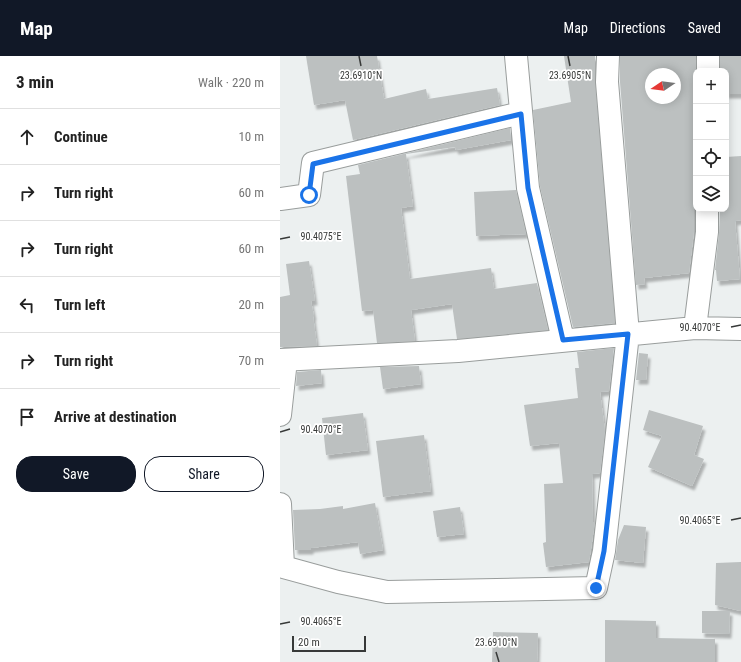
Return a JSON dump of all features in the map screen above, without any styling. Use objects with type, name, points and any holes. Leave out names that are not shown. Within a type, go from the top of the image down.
[{"type":"street","points":[[516,56],[528,188],[563,340]]},
{"type":"street","points":[[280,504],[282,566],[338,582],[387,592],[596,588],[604,551],[628,334],[608,98],[608,56]]},
{"type":"street","points":[[708,56],[708,68]]},
{"type":"street","points":[[280,198],[309,195],[313,164],[521,114]]},
{"type":"street","points":[[695,328],[707,232],[707,212]]},
{"type":"street","points":[[280,415],[283,360],[458,351],[695,328],[741,329]]},
{"type":"building","points":[[306,56],[377,56],[384,99],[426,89],[428,99],[497,88],[500,105],[353,140],[345,100],[314,105]]},
{"type":"building","points":[[564,56],[595,56],[595,83],[615,323],[573,327],[540,186],[533,110],[571,102]]},
{"type":"building","points":[[620,56],[696,56],[696,68],[693,68],[694,231],[689,273],[644,278],[645,284],[636,285],[620,82]]},
{"type":"building","points":[[720,56],[741,56],[741,94],[729,94],[729,68],[720,68]]},
{"type":"building","points":[[510,128],[511,140],[456,150],[455,147],[406,154],[413,206],[401,208],[410,279],[491,268],[494,289],[537,283],[548,330],[457,339],[452,304],[411,310],[415,341],[377,343],[373,310],[362,311],[346,176],[360,174],[358,165]]},
{"type":"building","points":[[741,156],[741,220],[735,221],[740,279],[717,281],[715,270],[720,212],[729,212],[729,157]]},
{"type":"building","points":[[516,190],[526,234],[476,236],[474,192]]},
{"type":"building","points":[[309,261],[315,301],[311,301],[317,346],[280,347],[280,297],[290,295],[286,264]]},
{"type":"building","points":[[614,348],[609,391],[600,392],[605,431],[600,473],[592,474],[593,522],[595,522],[589,562],[546,567],[543,543],[546,542],[544,484],[563,483],[559,443],[530,446],[524,405],[578,398],[575,368],[579,368],[577,352]]},
{"type":"building","points":[[639,353],[648,354],[646,380],[636,380]]},
{"type":"building","points":[[419,366],[421,384],[383,389],[380,367]]},
{"type":"building","points":[[321,370],[322,383],[296,386],[297,372]]},
{"type":"building","points":[[649,410],[703,426],[694,455],[704,459],[692,486],[648,467],[662,436],[643,430]]},
{"type":"building","points":[[363,413],[368,450],[326,455],[322,418]]},
{"type":"building","points":[[424,435],[431,491],[383,497],[376,441]]},
{"type":"building","points":[[375,503],[383,550],[360,554],[358,542],[311,548],[311,550],[295,550],[293,510],[343,506],[343,509]]},
{"type":"building","points":[[460,507],[464,534],[437,537],[433,511]]},
{"type":"building","points":[[624,525],[646,527],[643,563],[615,560],[618,540]]},
{"type":"building","points":[[741,562],[741,611],[715,605],[716,563]]},
{"type":"building","points":[[702,611],[730,611],[729,634],[702,633]]},
{"type":"building","points":[[605,620],[656,621],[656,638],[715,639],[715,662],[605,662]]},
{"type":"building","points":[[493,632],[538,633],[537,662],[492,662]]},
{"type":"route","points":[[309,195],[313,164],[521,114],[528,188],[563,340],[628,334],[604,551],[596,588]]}]
